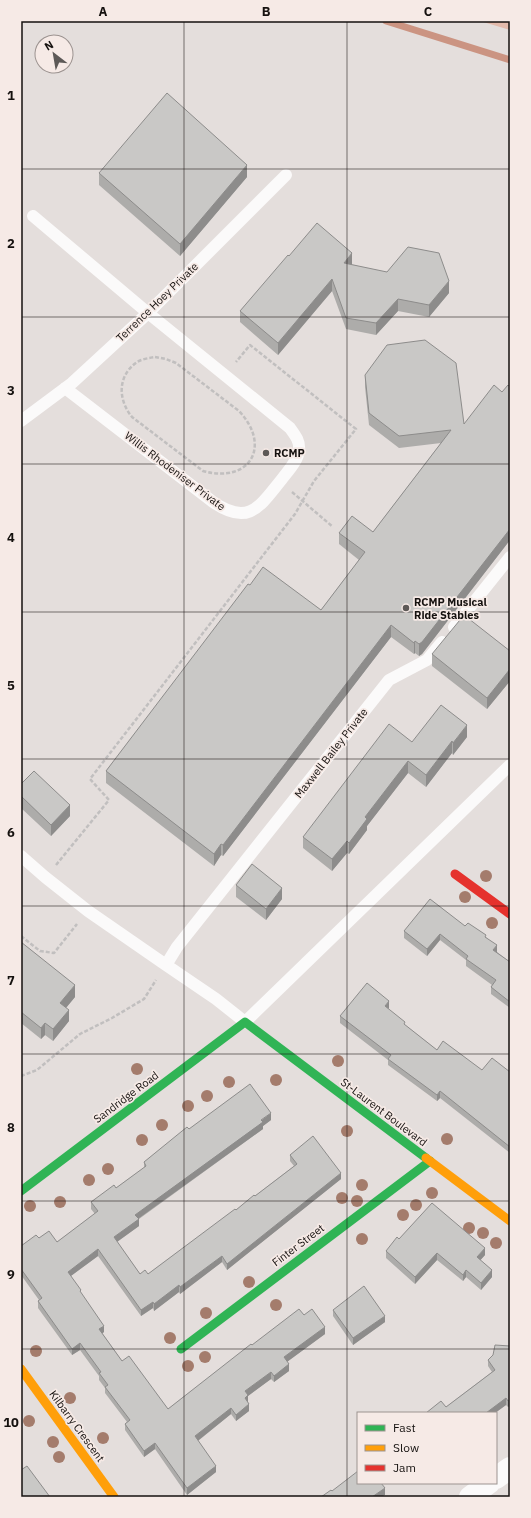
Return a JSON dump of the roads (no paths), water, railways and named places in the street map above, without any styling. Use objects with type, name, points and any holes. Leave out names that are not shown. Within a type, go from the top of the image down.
[{"type":"street","points":[[455,874],[510,914]]},
{"type":"street","name":"St-Laurent Boulevard","points":[[245,1022],[510,1221]]},
{"type":"street","name":"Sandridge Road","points":[[21,1191],[245,1022]]},
{"type":"street","name":"Finter Street","points":[[181,1349],[430,1161]]},
{"type":"street","name":"Kilbarry Crescent","points":[[21,1369],[114,1497]]},
{"type":"street","points":[[497,1477],[510,1468]]},
{"type":"street","points":[[470,1497],[488,1484]]},
{"type":"lane","name":"Terrence Hoey Private","points":[[21,421],[66,388],[148,313],[286,175]]},
{"type":"lane","name":"Willis Rhodeniser Private","points":[[33,216],[148,313],[290,428],[296,435],[299,444],[299,452],[293,464],[261,505],[255,509],[240,513],[231,512],[213,502],[66,388]]},
{"type":"lane","name":"Maxwell Bailey Private","points":[[166,965],[177,947],[389,680],[427,660],[510,557]]},
{"type":"lane","points":[[21,856],[88,911],[216,999],[245,1022],[510,765]]},
{"type":"waterway","points":[[386,21],[510,60]]},
{"type":"place","name":"RCMP","points":[[266,453]]},
{"type":"place","name":"RCMP Musical Ride Stables","points":[[406,608]]}]
